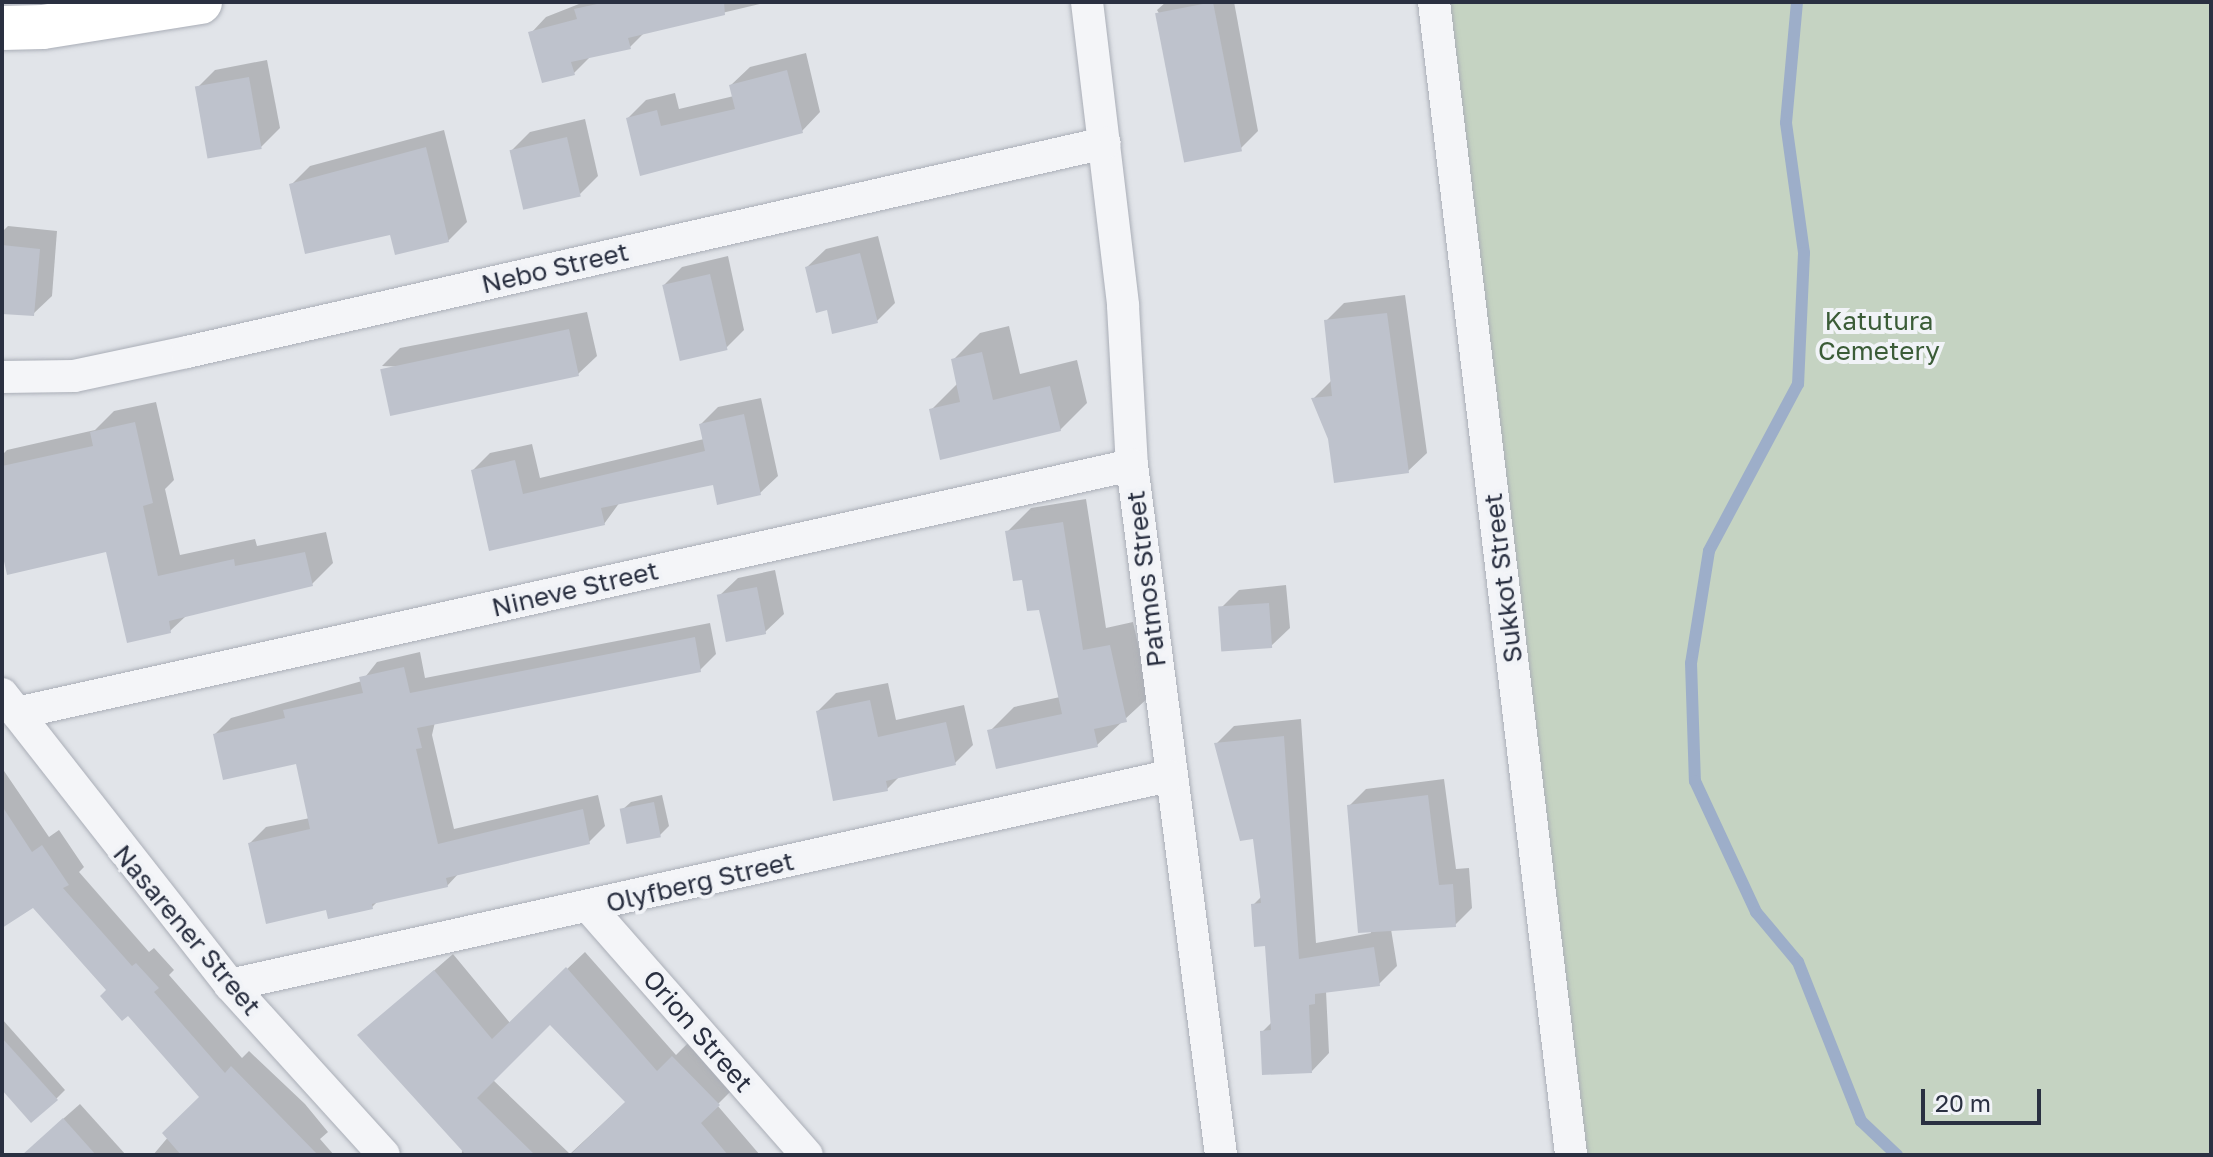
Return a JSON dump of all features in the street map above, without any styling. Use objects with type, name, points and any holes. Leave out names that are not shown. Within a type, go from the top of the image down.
[{"type":"street","points":[[2,28],[43,27],[200,2]]},
{"type":"street","name":"Patmos Street","points":[[1087,2],[1105,143],[1132,465],[1169,776],[1221,1155]]},
{"type":"street","name":"Sukkot Street","points":[[1434,2],[1571,1155]]},
{"type":"street","name":"Nebo Street","points":[[2,377],[74,376],[1105,143]]},
{"type":"street","name":"Nineve Street","points":[[10,703],[1132,465]]},
{"type":"street","name":"Nasarener Street","points":[[10,703],[230,985],[384,1155]]},
{"type":"street","name":"Olyfberg Street","points":[[230,985],[1169,776]]},
{"type":"street","name":"Orion Street","points":[[589,907],[807,1155]]},
{"type":"green space","name":"Katutura Cemetery","points":[[1434,2],[2211,2],[2211,1155],[1571,1155]]},
{"type":"building","points":[[606,2],[724,2],[725,15],[628,38],[631,49],[571,62],[575,75],[542,83],[528,32],[577,19],[574,9]]},
{"type":"building","points":[[1213,2],[1242,151],[1184,162],[1155,13]]},
{"type":"building","points":[[787,70],[803,133],[640,176],[626,118],[657,110],[661,126],[735,109],[729,85]]},
{"type":"building","points":[[249,77],[262,149],[208,158],[195,87]]},
{"type":"building","points":[[567,137],[581,196],[523,210],[510,150]]},
{"type":"building","points":[[426,147],[449,242],[395,255],[390,235],[305,254],[289,184]]},
{"type":"building","points":[[2,245],[40,249],[34,316],[2,314]]},
{"type":"building","points":[[860,253],[878,323],[832,334],[827,310],[816,313],[805,267]]},
{"type":"building","points":[[710,274],[728,350],[680,361],[662,285]]},
{"type":"building","points":[[1387,313],[1409,473],[1334,483],[1328,439],[1311,398],[1332,396],[1324,320]]},
{"type":"building","points":[[569,329],[579,376],[390,416],[380,369]]},
{"type":"building","points":[[982,352],[993,400],[1050,386],[1061,431],[940,460],[929,409],[960,402],[951,359]]},
{"type":"building","points":[[744,414],[761,495],[717,505],[713,485],[601,508],[605,525],[489,551],[471,470],[515,460],[523,494],[705,451],[699,424]]},
{"type":"building","points":[[135,422],[153,503],[143,506],[158,576],[234,559],[235,566],[305,552],[313,586],[169,621],[171,633],[127,643],[106,552],[7,575],[2,552],[2,466],[93,446],[90,432]]},
{"type":"building","points":[[1063,522],[1083,650],[1110,645],[1127,722],[1094,729],[1098,747],[996,769],[987,730],[1062,714],[1039,610],[1027,611],[1022,580],[1013,581],[1005,531]]},
{"type":"building","points":[[757,587],[766,634],[726,642],[717,595]]},
{"type":"building","points":[[1269,603],[1272,648],[1221,651],[1218,607]]},
{"type":"building","points":[[695,637],[701,672],[417,728],[422,748],[416,749],[438,844],[583,809],[590,844],[446,878],[448,887],[372,904],[373,909],[328,919],[326,910],[266,924],[248,843],[310,829],[296,764],[223,780],[213,734],[285,718],[283,710],[363,693],[359,677],[404,667],[410,693]]},
{"type":"building","points":[[870,700],[878,737],[946,722],[956,765],[886,781],[888,791],[833,801],[816,711]]},
{"type":"building","points":[[1284,736],[1299,959],[1374,947],[1380,986],[1315,994],[1315,1004],[1309,1005],[1312,1073],[1262,1075],[1260,1031],[1271,1030],[1265,946],[1254,947],[1251,904],[1261,903],[1253,839],[1240,841],[1214,743]]},
{"type":"building","points":[[1428,795],[1439,885],[1453,884],[1456,927],[1358,933],[1347,805]]},
{"type":"building","points":[[654,802],[661,837],[627,844],[620,809]]},
{"type":"building","points":[[2,806],[32,852],[42,845],[69,885],[63,888],[132,966],[136,963],[159,988],[154,992],[225,1073],[231,1066],[318,1155],[181,1155],[162,1133],[199,1097],[128,1016],[122,1021],[100,996],[106,990],[33,908],[2,928]]},
{"type":"building","points":[[566,967],[657,1071],[672,1056],[720,1105],[701,1123],[728,1155],[570,1155],[625,1102],[550,1025],[477,1098],[535,1155],[466,1155],[357,1035],[434,970],[492,1039]]},
{"type":"building","points":[[2,1038],[58,1100],[31,1123],[2,1090]]},
{"type":"building","points":[[63,1118],[96,1155],[22,1155]]},
{"type":"waterway","points":[[1797,2],[1786,123],[1804,253],[1798,384],[1709,551],[1691,663],[1695,781],[1756,912],[1798,962],[1861,1121],[1897,1155]]}]
